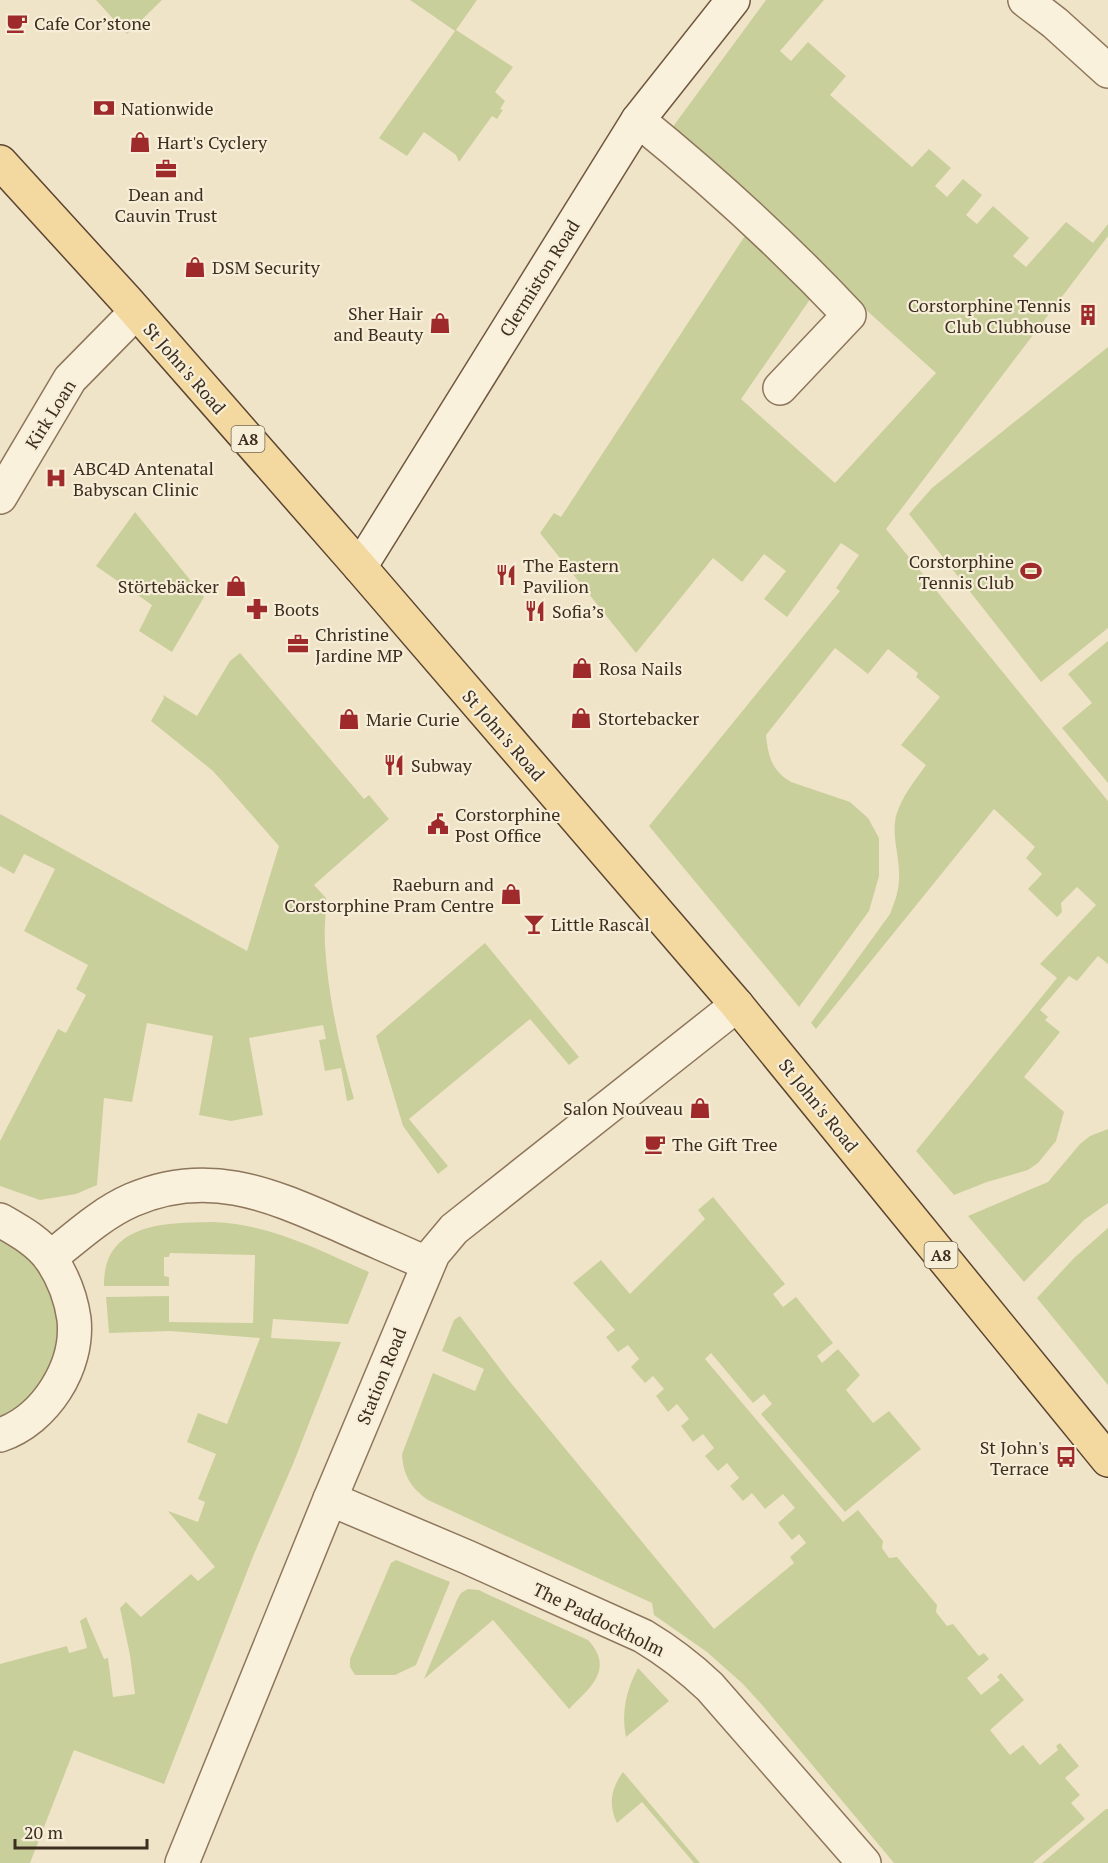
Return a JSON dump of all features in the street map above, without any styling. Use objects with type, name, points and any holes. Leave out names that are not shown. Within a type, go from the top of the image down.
[{"type":"main road","name":"St John's Road","points":[[0,162],[136,312],[360,567],[737,1005],[1108,1460]]},
{"type":"street","name":"Clermiston Road","points":[[360,567],[638,120],[733,0]]},
{"type":"street","points":[[1025,0],[1055,23],[1108,72]]},
{"type":"street","points":[[638,120],[709,178],[771,235],[849,315],[780,388]]},
{"type":"street","name":"Kirk Loan","points":[[0,498],[70,379],[136,312]]},
{"type":"street","name":"Station Road","points":[[182,1863],[330,1499],[428,1264],[440,1244],[454,1229],[737,1005]]},
{"type":"street","points":[[50,1258],[115,1209],[132,1200],[151,1193],[181,1187],[213,1185],[242,1188],[272,1197],[428,1264]]},
{"type":"street","points":[[0,1220],[27,1235],[50,1258],[66,1287],[74,1320],[71,1354],[59,1386],[38,1412],[10,1432],[0,1435]]},
{"type":"street","name":"The Paddockholm","points":[[330,1499],[643,1636],[666,1650],[688,1666],[710,1687],[864,1863]]},
{"type":"green space","points":[[96,0],[162,0],[127,34]]},
{"type":"green space","points":[[410,0],[477,0],[456,30],[513,67],[495,92],[505,101],[500,109],[503,110],[497,119],[492,116],[459,162],[456,155],[424,132],[407,156],[379,138],[455,31]]},
{"type":"green space","points":[[766,0],[824,0],[780,51],[791,61],[808,42],[846,76],[830,95],[912,167],[929,149],[951,168],[935,186],[947,197],[963,179],[982,195],[966,215],[977,224],[993,206],[1029,238],[1013,256],[1026,267],[1066,222],[1093,243],[1108,224],[1108,236],[886,529],[1108,801],[1108,964],[1098,956],[1077,981],[1069,976],[1040,1010],[1048,1017],[1045,1020],[1060,1032],[1024,1077],[1064,1112],[1056,1141],[1038,1163],[1028,1170],[954,1195],[916,1151],[1057,978],[1040,964],[1096,905],[1077,887],[1061,903],[1062,912],[1057,917],[1028,889],[1042,874],[1026,858],[1035,847],[994,809],[816,1029],[811,1023],[892,909],[899,879],[895,822],[899,807],[907,792],[926,765],[901,745],[940,697],[916,677],[918,673],[888,649],[868,674],[835,648],[766,735],[772,762],[779,773],[791,782],[850,802],[868,818],[879,838],[879,876],[869,911],[799,1007],[649,826],[840,591],[836,588],[859,555],[841,543],[787,617],[764,599],[786,571],[764,554],[742,582],[713,558],[636,653],[540,533],[554,513],[561,517],[750,228],[811,298],[741,399],[835,483],[936,373],[669,132]]},
{"type":"green space","name":"Corstorphine Tennis Club","points":[[1108,347],[1108,628],[1041,682],[909,514],[932,488]]},
{"type":"green space","points":[[135,512],[204,597],[172,652],[139,631],[152,605],[96,566]]},
{"type":"green space","points":[[1108,641],[1108,783],[1062,728],[1092,703],[1068,674]]},
{"type":"green space","points":[[240,653],[364,799],[369,795],[389,819],[314,885],[326,898],[325,939],[329,984],[339,1042],[354,1099],[347,1101],[341,1068],[325,1071],[319,1040],[326,1039],[323,1025],[249,1038],[263,1115],[231,1121],[199,1115],[213,1036],[147,1023],[132,1102],[104,1098],[97,1185],[76,1194],[40,1200],[0,1186],[0,1141],[58,1029],[66,1033],[86,995],[76,989],[88,965],[24,931],[55,869],[24,854],[14,874],[0,866],[0,814],[247,951],[279,846],[213,771],[151,721],[164,698],[163,695],[197,716],[230,661]]},
{"type":"green space","points":[[485,943],[579,1057],[569,1065],[530,1019],[409,1119],[448,1166],[438,1174],[403,1126],[376,1036]]},
{"type":"green space","points":[[1108,1129],[1108,1203],[1084,1220],[1024,1282],[968,1216],[1048,1182],[1080,1144],[1090,1136]]},
{"type":"green space","points":[[713,1197],[785,1284],[773,1294],[783,1307],[796,1297],[833,1343],[817,1356],[822,1363],[838,1349],[860,1375],[846,1390],[873,1423],[889,1411],[921,1449],[845,1512],[761,1414],[772,1404],[764,1394],[753,1403],[711,1353],[705,1359],[843,1522],[858,1510],[883,1541],[882,1548],[889,1558],[897,1557],[937,1605],[936,1612],[947,1626],[953,1624],[979,1656],[984,1653],[989,1659],[967,1678],[981,1695],[1000,1680],[997,1677],[1001,1673],[1024,1700],[990,1730],[1010,1755],[1023,1745],[1040,1765],[1058,1750],[1056,1746],[1060,1743],[1079,1766],[1065,1778],[1080,1795],[1071,1803],[1085,1819],[1033,1863],[894,1863],[743,1684],[707,1652],[654,1615],[652,1603],[428,1500],[417,1491],[406,1475],[402,1454],[433,1373],[475,1391],[484,1369],[442,1351],[454,1320],[460,1316],[511,1383],[714,1629],[794,1563],[790,1557],[806,1543],[799,1534],[792,1540],[778,1523],[795,1508],[783,1494],[765,1509],[752,1493],[743,1501],[730,1486],[739,1478],[727,1463],[718,1471],[705,1456],[714,1448],[703,1434],[693,1442],[681,1426],[689,1419],[677,1404],[668,1412],[656,1396],[664,1389],[653,1376],[645,1383],[631,1367],[639,1359],[628,1345],[618,1352],[606,1337],[615,1330],[573,1283],[601,1260],[630,1294],[705,1219],[698,1210]]},
{"type":"green space","points":[[214,1222],[275,1233],[369,1272],[348,1324],[273,1319],[271,1338],[341,1342],[293,1464],[254,1554],[164,1784],[74,1750],[30,1863],[0,1863],[0,1664],[67,1646],[69,1653],[87,1648],[80,1621],[86,1617],[104,1659],[108,1658],[113,1697],[135,1694],[120,1608],[126,1602],[141,1617],[191,1574],[198,1581],[215,1567],[168,1511],[198,1522],[205,1502],[198,1499],[216,1454],[187,1442],[198,1413],[227,1424],[260,1338],[170,1331],[109,1333],[106,1297],[169,1296],[169,1322],[253,1323],[255,1255],[170,1253],[169,1257],[164,1257],[164,1276],[169,1277],[169,1286],[104,1286],[107,1265],[114,1249],[126,1237],[141,1230],[159,1226]]},
{"type":"green space","points":[[1108,1228],[1108,1385],[1037,1298],[1074,1258]]},
{"type":"green space","points":[[0,1240],[19,1251],[46,1283],[57,1323],[56,1344],[51,1364],[42,1384],[29,1399],[0,1419]]},
{"type":"green space","points":[[396,1560],[450,1582],[416,1665],[395,1675],[355,1675],[350,1667],[350,1659],[391,1563]]},
{"type":"green space","points":[[468,1589],[479,1590],[588,1640],[596,1650],[599,1669],[591,1686],[569,1709],[493,1620],[424,1679],[457,1600],[461,1593]]},
{"type":"green space","points":[[638,1668],[669,1701],[626,1737],[624,1719],[626,1702],[630,1685]]},
{"type":"green space","points":[[623,1772],[700,1863],[694,1863],[642,1802],[617,1823],[612,1810],[612,1797],[613,1790]]},
{"type":"green space","points":[[1108,1809],[1108,1863],[1042,1863]]},
{"type":"place","name":"Cafe Cor’stone","points":[[17,23]]},
{"type":"place","name":"Nationwide","points":[[104,108]]},
{"type":"place","name":"Hart's Cyclery","points":[[140,142]]},
{"type":"place","name":"Dean and Cauvin Trust","points":[[166,169]]},
{"type":"place","name":"DSM Security","points":[[195,267]]},
{"type":"place","name":"Corstorphine Tennis Club Clubhouse","points":[[1088,315]]},
{"type":"place","name":"Sher Hair and Beauty","points":[[440,323]]},
{"type":"place","name":"ABC4D Antenatal Babyscan Clinic","points":[[56,478]]},
{"type":"place","name":"Corstorphine Tennis Club","points":[[1031,571]]},
{"type":"place","name":"The Eastern Pavilion","points":[[506,575]]},
{"type":"place","name":"Störtebäcker","points":[[236,586]]},
{"type":"place","name":"Boots","points":[[257,609]]},
{"type":"place","name":"Sofia’s","points":[[535,611]]},
{"type":"place","name":"Christine Jardine MP","points":[[298,644]]},
{"type":"place","name":"Rosa Nails","points":[[582,668]]},
{"type":"place","name":"Stortebacker","points":[[581,718]]},
{"type":"place","name":"Marie Curie","points":[[349,719]]},
{"type":"place","name":"Subway","points":[[394,765]]},
{"type":"place","name":"Corstorphine Post Office","points":[[438,824]]},
{"type":"place","name":"Raeburn and Corstorphine Pram Centre","points":[[511,894]]},
{"type":"place","name":"Little Rascal","points":[[534,924]]},
{"type":"place","name":"Salon Nouveau","points":[[700,1108]]},
{"type":"place","name":"The Gift Tree","points":[[655,1144]]},
{"type":"place","name":"St John's Terrace","points":[[1066,1457]]}]
